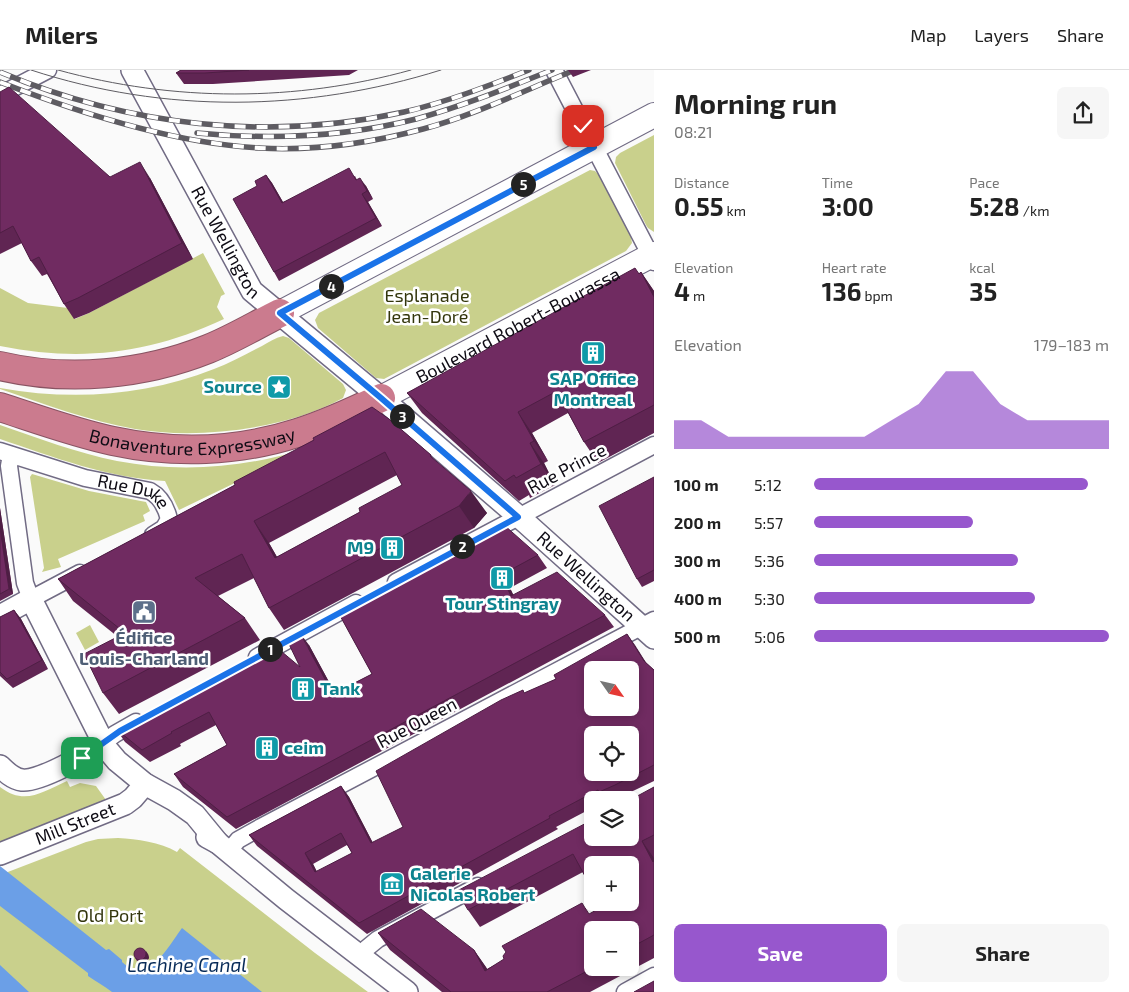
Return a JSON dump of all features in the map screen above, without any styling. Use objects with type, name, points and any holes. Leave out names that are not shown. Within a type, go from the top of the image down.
[{"type":"highway","points":[[0,366],[25,371],[73,374],[99,374],[146,367],[208,349],[280,313]]},
{"type":"highway","name":"Bonaventure Expressway","points":[[0,407],[66,429],[113,441],[156,448],[198,450],[247,446],[297,434],[381,398]]},
{"type":"main road","points":[[280,313],[654,115]]},
{"type":"main road","name":"Boulevard Robert-Bourassa","points":[[381,398],[653,257]]},
{"type":"street","points":[[0,94],[48,70]]},
{"type":"street","name":"Rue Wellington","points":[[132,70],[252,291],[381,398],[650,628]]},
{"type":"street","points":[[554,70],[653,257]]},
{"type":"street","name":"Rue Prince","points":[[241,665],[654,445]]},
{"type":"street","points":[[6,453],[25,582],[31,599],[103,743],[117,761],[145,784],[165,810],[186,826],[223,847],[407,992]]},
{"type":"street","name":"Rue Duke","points":[[6,453],[85,478],[146,489],[154,493],[166,510],[169,519],[164,528],[139,542]]},
{"type":"street","points":[[0,616],[95,565]]},
{"type":"street","name":"Rue Queen","points":[[223,847],[650,628]]},
{"type":"street","points":[[0,766],[14,777],[28,780],[82,758],[115,734],[150,715]]},
{"type":"street","name":"Mill Street","points":[[0,854],[125,804],[145,784]]},
{"type":"street","points":[[360,956],[378,939],[492,879]]},
{"type":"street","points":[[625,992],[654,976]]},
{"type":"green space","points":[[654,135],[654,232],[646,225],[615,163],[616,157],[620,153]]},
{"type":"green space","name":"Esplanade Jean-Doré","points":[[590,170],[595,171],[599,175],[631,237],[632,243],[626,251],[384,379],[376,378],[318,328],[315,320],[319,313]]},
{"type":"green space","points":[[203,253],[225,294],[221,296],[217,307],[224,319],[169,340],[114,352],[87,354],[59,353],[0,346],[0,288],[28,303],[68,308],[75,319]]},
{"type":"green space","points":[[283,336],[289,338],[343,384],[346,390],[343,398],[321,409],[269,424],[242,429],[187,433],[160,432],[118,426],[67,412],[0,389],[82,395],[109,394],[162,385],[214,369]]},
{"type":"green space","points":[[0,425],[102,458],[164,467],[212,467],[259,461],[305,449],[179,510],[165,481],[123,476],[81,466],[40,453],[0,439]]},
{"type":"green space","points":[[32,474],[89,491],[146,502],[150,511],[143,515],[145,521],[58,559],[61,567],[42,572],[44,568],[30,477]]},
{"type":"green space","points":[[90,625],[99,642],[85,650],[76,633]]},
{"type":"green space","points":[[67,781],[70,787],[80,783],[96,786],[106,800],[39,830],[0,843],[0,787],[9,793],[26,796],[41,793]]},
{"type":"green space","name":"Old Port","points":[[118,838],[148,842],[177,852],[180,848],[368,992],[0,992],[0,875],[86,842]]},
{"type":"water","name":"Lachine Canal","points":[[0,866],[106,950],[109,949],[131,969],[142,970],[156,962],[182,928],[262,992],[112,992],[88,976],[88,973],[0,906]]},
{"type":"water","points":[[0,965],[29,992],[0,992]]},
{"type":"building","points":[[181,70],[249,70],[176,73]]},
{"type":"building","points":[[9,87],[110,177],[140,162],[182,243],[64,304],[39,257],[31,261],[13,226],[0,233],[0,92]]},
{"type":"building","points":[[349,168],[356,180],[360,178],[367,191],[362,194],[376,218],[274,272],[233,199],[257,186],[255,181],[266,175],[282,203]]},
{"type":"building","name":"SAP Office Montreal","points":[[635,268],[639,274],[641,272],[654,297],[654,405],[584,442],[557,391],[518,412],[534,441],[530,443],[541,464],[516,478],[514,475],[505,481],[407,393]]},
{"type":"building","points":[[372,407],[389,419],[471,491],[459,506],[269,608],[242,554],[195,578],[245,618],[103,693],[84,654],[125,633],[58,579],[235,485],[234,482],[314,440],[313,438]],"holes":[[[385,452],[402,485],[359,508],[360,512],[275,558],[254,521]]]},
{"type":"building","points":[[654,477],[654,570],[637,579],[599,506]]},
{"type":"building","points":[[504,525],[538,555],[501,575],[511,596],[557,572],[605,615],[227,817],[174,774],[227,745],[209,712],[142,750],[116,729],[275,646],[300,667],[287,640],[300,633],[333,694],[372,674],[338,612]]},
{"type":"building","points":[[0,528],[9,589],[0,594]]},
{"type":"building","points":[[14,610],[42,660],[7,679],[0,672],[0,617]]},
{"type":"building","points":[[627,634],[644,661],[654,670],[654,765],[639,773],[639,726],[584,726],[584,781],[623,781],[601,791],[584,791],[584,797],[549,816],[550,818],[359,923],[249,835],[341,786],[371,843],[403,827],[376,771],[501,700],[523,690],[524,693],[556,679],[554,675]],"holes":[[[341,833],[352,853],[315,872],[305,853]]]},
{"type":"building","points":[[654,787],[654,835],[642,841],[654,861],[654,935],[639,943],[639,921],[584,921],[584,973],[547,992],[451,992],[378,933],[421,909],[474,950],[485,971],[504,959],[503,956],[506,952],[502,946],[582,903],[584,911],[587,911],[589,914],[594,911],[639,911],[639,856],[584,856],[584,874],[573,854],[468,910],[457,891],[584,824],[584,846],[639,846],[639,795]]},
{"type":"building","points":[[138,948],[142,948],[146,954],[142,960],[138,960],[134,956],[134,952]]},
{"type":"building","points":[[654,981],[654,992],[634,992]]},
{"type":"tram line","points":[[31,70],[82,84],[133,94],[184,100],[236,102],[288,100],[339,94],[390,84],[441,70]]},
{"type":"tram line","points":[[58,70],[146,88],[235,94],[324,88],[411,70]]},
{"type":"railway","points":[[0,72],[98,105],[148,116],[199,124],[250,127],[302,126],[353,121],[404,112],[452,99],[529,70]]},
{"type":"railway","points":[[197,133],[280,136],[362,130],[416,119],[451,108],[552,70]]},
{"type":"railway","points":[[0,82],[62,105],[127,125],[194,140],[279,149],[342,145],[423,129],[481,109],[575,70]]},
{"type":"place","name":"SAP Office Montreal","points":[[593,353]]},
{"type":"place","name":"Source","points":[[279,387]]},
{"type":"place","name":"M9","points":[[392,548]]},
{"type":"place","name":"Tour Stingray","points":[[502,578]]},
{"type":"place","name":"Édifice Louis-Charland","points":[[144,612]]},
{"type":"place","name":"Tank","points":[[303,689]]},
{"type":"place","name":"ceim","points":[[267,748]]},
{"type":"place","name":"Galerie Nicolas Robert","points":[[392,884]]},
{"type":"route","points":[[82,758],[120,731],[518,517],[280,313],[594,147],[583,126]]}]
